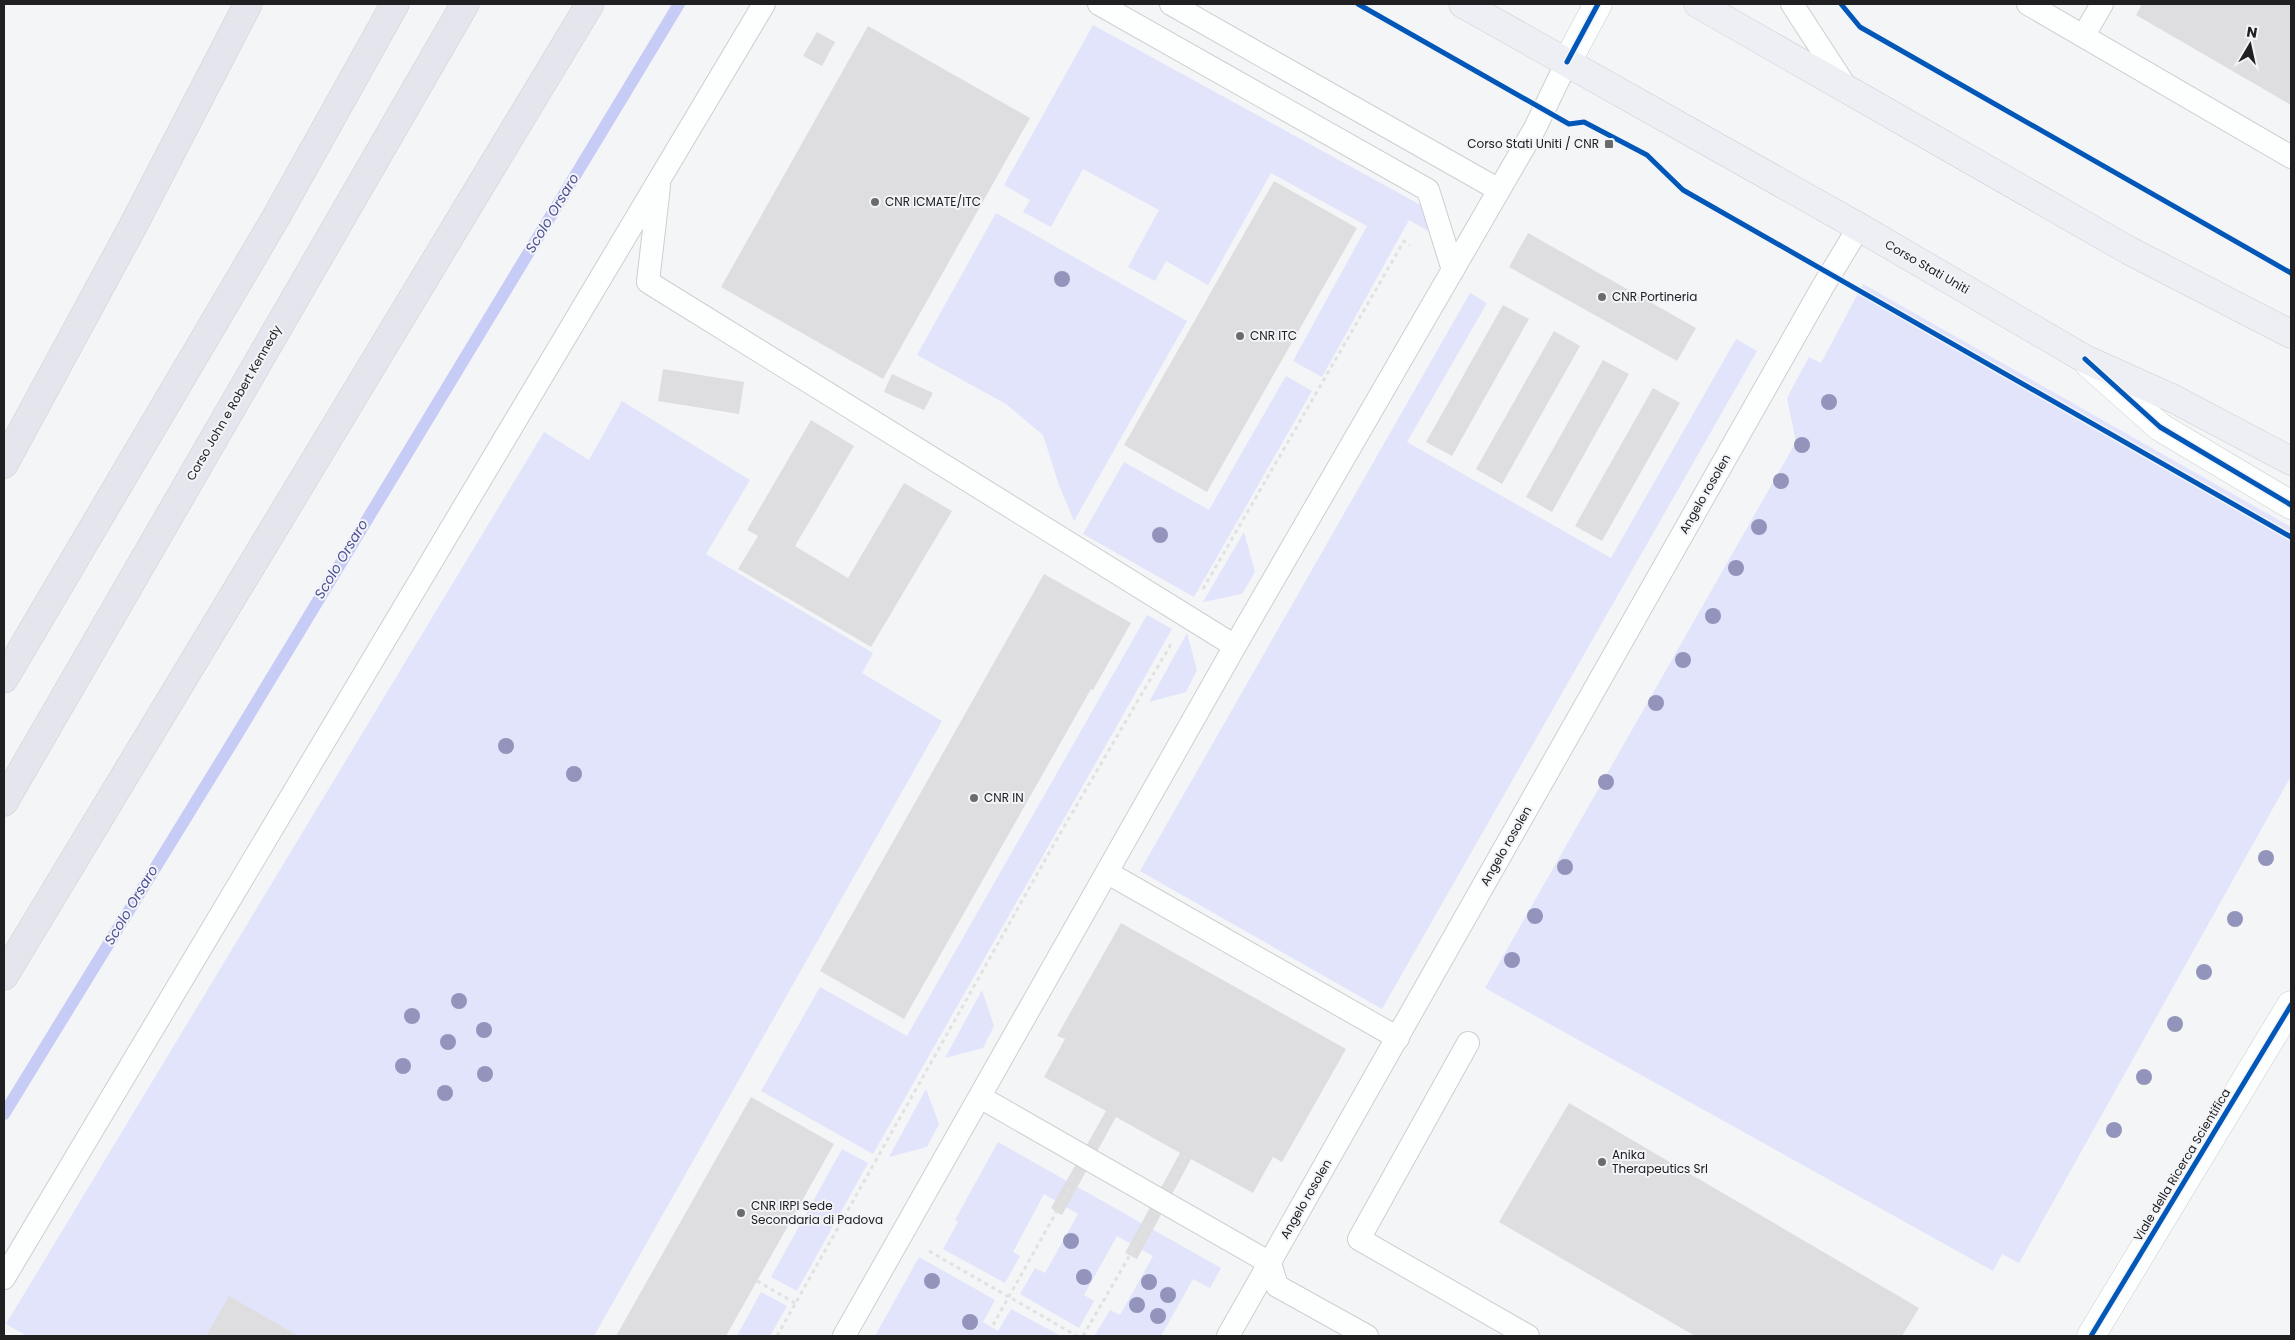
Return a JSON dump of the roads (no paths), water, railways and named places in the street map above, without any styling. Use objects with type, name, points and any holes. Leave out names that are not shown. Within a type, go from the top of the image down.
[{"type":"highway","points":[[4,464],[128,234],[248,4]]},
{"type":"highway","points":[[4,679],[275,219],[395,4]]},
{"type":"highway","name":"Corso John e Robert Kennedy","points":[[4,802],[465,4]]},
{"type":"highway","points":[[4,976],[590,4]]},
{"type":"main road","name":"Corso Stati Uniti","points":[[1463,4],[1859,227],[2085,359],[2174,399],[2291,462]]},
{"type":"main road","points":[[1698,4],[2128,250],[2291,334]]},
{"type":"street","points":[[1567,62],[1598,4]]},
{"type":"street","points":[[2085,359],[2160,427],[2291,505]]},
{"type":"street","name":"Viale della Ricerca Scientifica","points":[[2091,1336],[2291,1005]]},
{"type":"lane","points":[[4,1278],[764,4]]},
{"type":"lane","points":[[1099,4],[1428,190],[1453,270]]},
{"type":"lane","points":[[1171,4],[1499,190]]},
{"type":"lane","points":[[1792,4],[1848,90]]},
{"type":"lane","points":[[2028,4],[2291,157]]},
{"type":"lane","points":[[2084,35],[2102,4]]},
{"type":"lane","points":[[844,1336],[1235,646],[1499,190],[1534,128],[1567,62]]},
{"type":"lane","points":[[660,177],[648,282],[1235,646]]},
{"type":"lane","name":"Angelo rosolen","points":[[1228,1336],[1783,356],[1859,227]]},
{"type":"lane","points":[[1108,873],[1398,1038]]},
{"type":"lane","points":[[1468,1043],[1359,1240],[1528,1336]]},
{"type":"lane","points":[[980,1097],[1270,1263],[1278,1286],[1367,1336]]},
{"type":"waterway","name":"Scolo Orsaro","points":[[4,1114],[235,738],[679,4]]},
{"type":"place","name":"Corso Stati Uniti / CNR","points":[[1609,144]]},
{"type":"place","name":"CNR ICMATE/ITC","points":[[875,202]]},
{"type":"place","name":"CNR Portineria","points":[[1602,297]]},
{"type":"place","name":"CNR ITC","points":[[1240,336]]},
{"type":"place","name":"CNR IN","points":[[974,798]]},
{"type":"place","name":"Anika Therapeutics Srl","points":[[1602,1162]]},
{"type":"place","name":"CNR IRPI Sede Secondaria di Padova","points":[[741,1213]]}]
